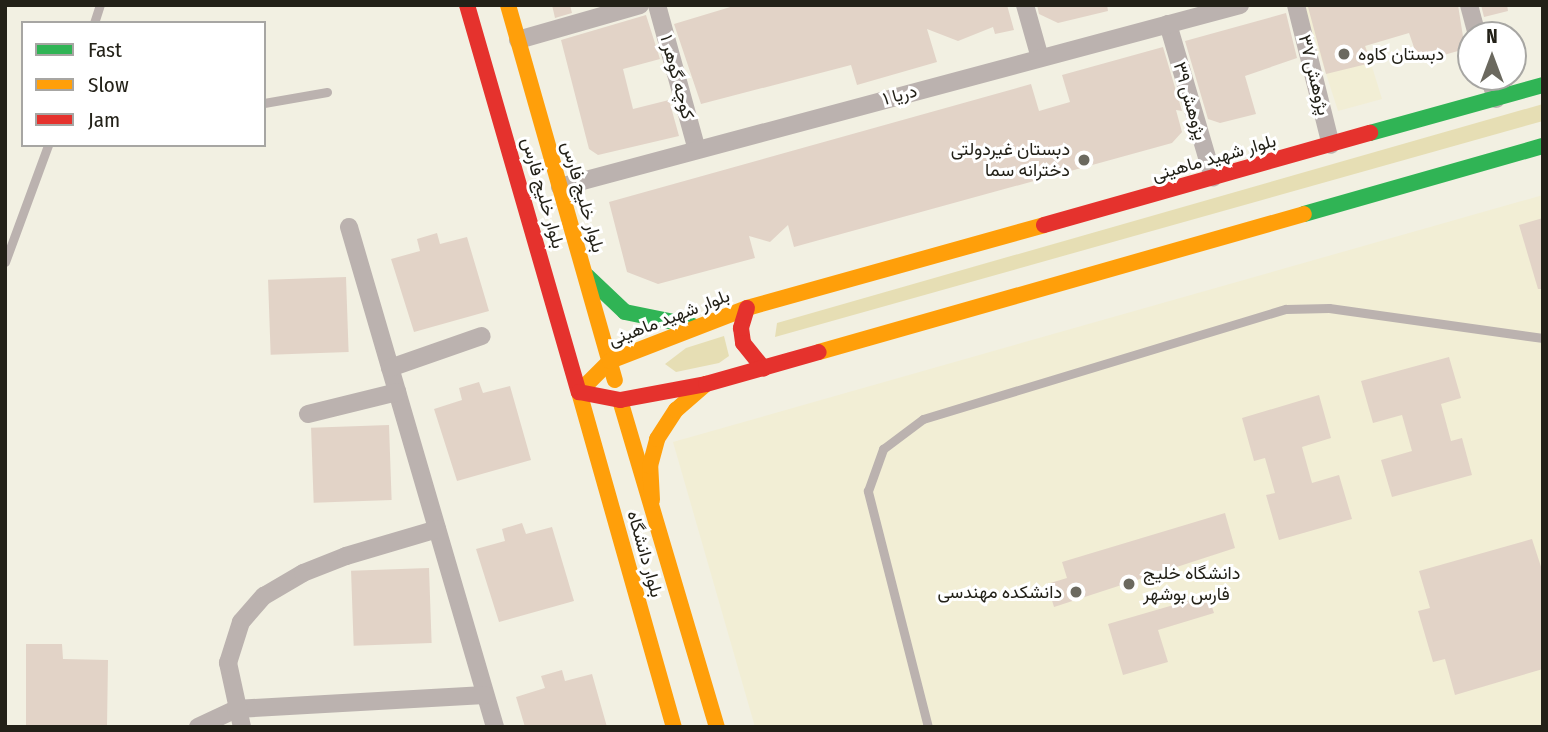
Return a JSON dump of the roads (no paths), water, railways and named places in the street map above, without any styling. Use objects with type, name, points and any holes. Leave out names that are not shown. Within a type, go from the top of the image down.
[{"type":"main road","name":"بلوار خلیج ‌فارس","points":[[467,5],[579,392]]},
{"type":"main road","name":"بلوار خلیج‌ فارس","points":[[508,5],[620,400]]},
{"type":"main road","name":"بلوار شهید ماهینی","points":[[579,392],[610,361],[693,326],[747,308],[1543,85]]},
{"type":"main road","points":[[579,392],[620,400],[706,384],[1543,146]]},
{"type":"main road","points":[[584,274],[625,312],[693,326]]},
{"type":"main road","points":[[747,308],[741,328],[743,343],[764,369]]},
{"type":"main road","points":[[652,500],[650,466],[657,439],[676,410],[706,384]]},
{"type":"main road","name":"بلوار دانشگاه","points":[[579,392],[674,727]]},
{"type":"main road","name":"بلوار دانشگاه","points":[[620,400],[652,500],[717,727]]},
{"type":"street","points":[[518,40],[640,5]]},
{"type":"street","name":"کوچه گوهر ۱","points":[[657,5],[697,150]]},
{"type":"street","points":[[1025,5],[1041,58]]},
{"type":"street","name":"دریا ۱","points":[[560,187],[1240,5]]},
{"type":"street","name":"پژوهش ۳۷","points":[[1296,5],[1331,145]]},
{"type":"street","name":"پژوهش ۳۹","points":[[1168,24],[1213,178]]},
{"type":"street","points":[[1493,91],[1496,99]]},
{"type":"street","points":[[349,227],[495,727]]},
{"type":"street","points":[[390,368],[481,336]]},
{"type":"street","points":[[308,414],[397,392]]},
{"type":"street","points":[[242,727],[228,663],[241,622],[264,596],[335,560],[436,529]]},
{"type":"street","points":[[198,727],[236,709],[485,695]]},
{"type":"lane","points":[[266,103],[327,92]]},
{"type":"lane","points":[[5,262],[47,147]]},
{"type":"lane","points":[[928,727],[868,491],[883,449],[923,419],[1286,309],[1329,308],[1543,338]]},
{"type":"place","name":"دبستان کاوه","points":[[1344,54]]},
{"type":"place","name":"دبستان غیردولتی دخترانه سما","points":[[1084,160]]},
{"type":"place","name":"دانشگاه خلیج فارس بوشهر","points":[[1129,584]]},
{"type":"place","name":"دانشکده مهندسی","points":[[1076,592]]}]
